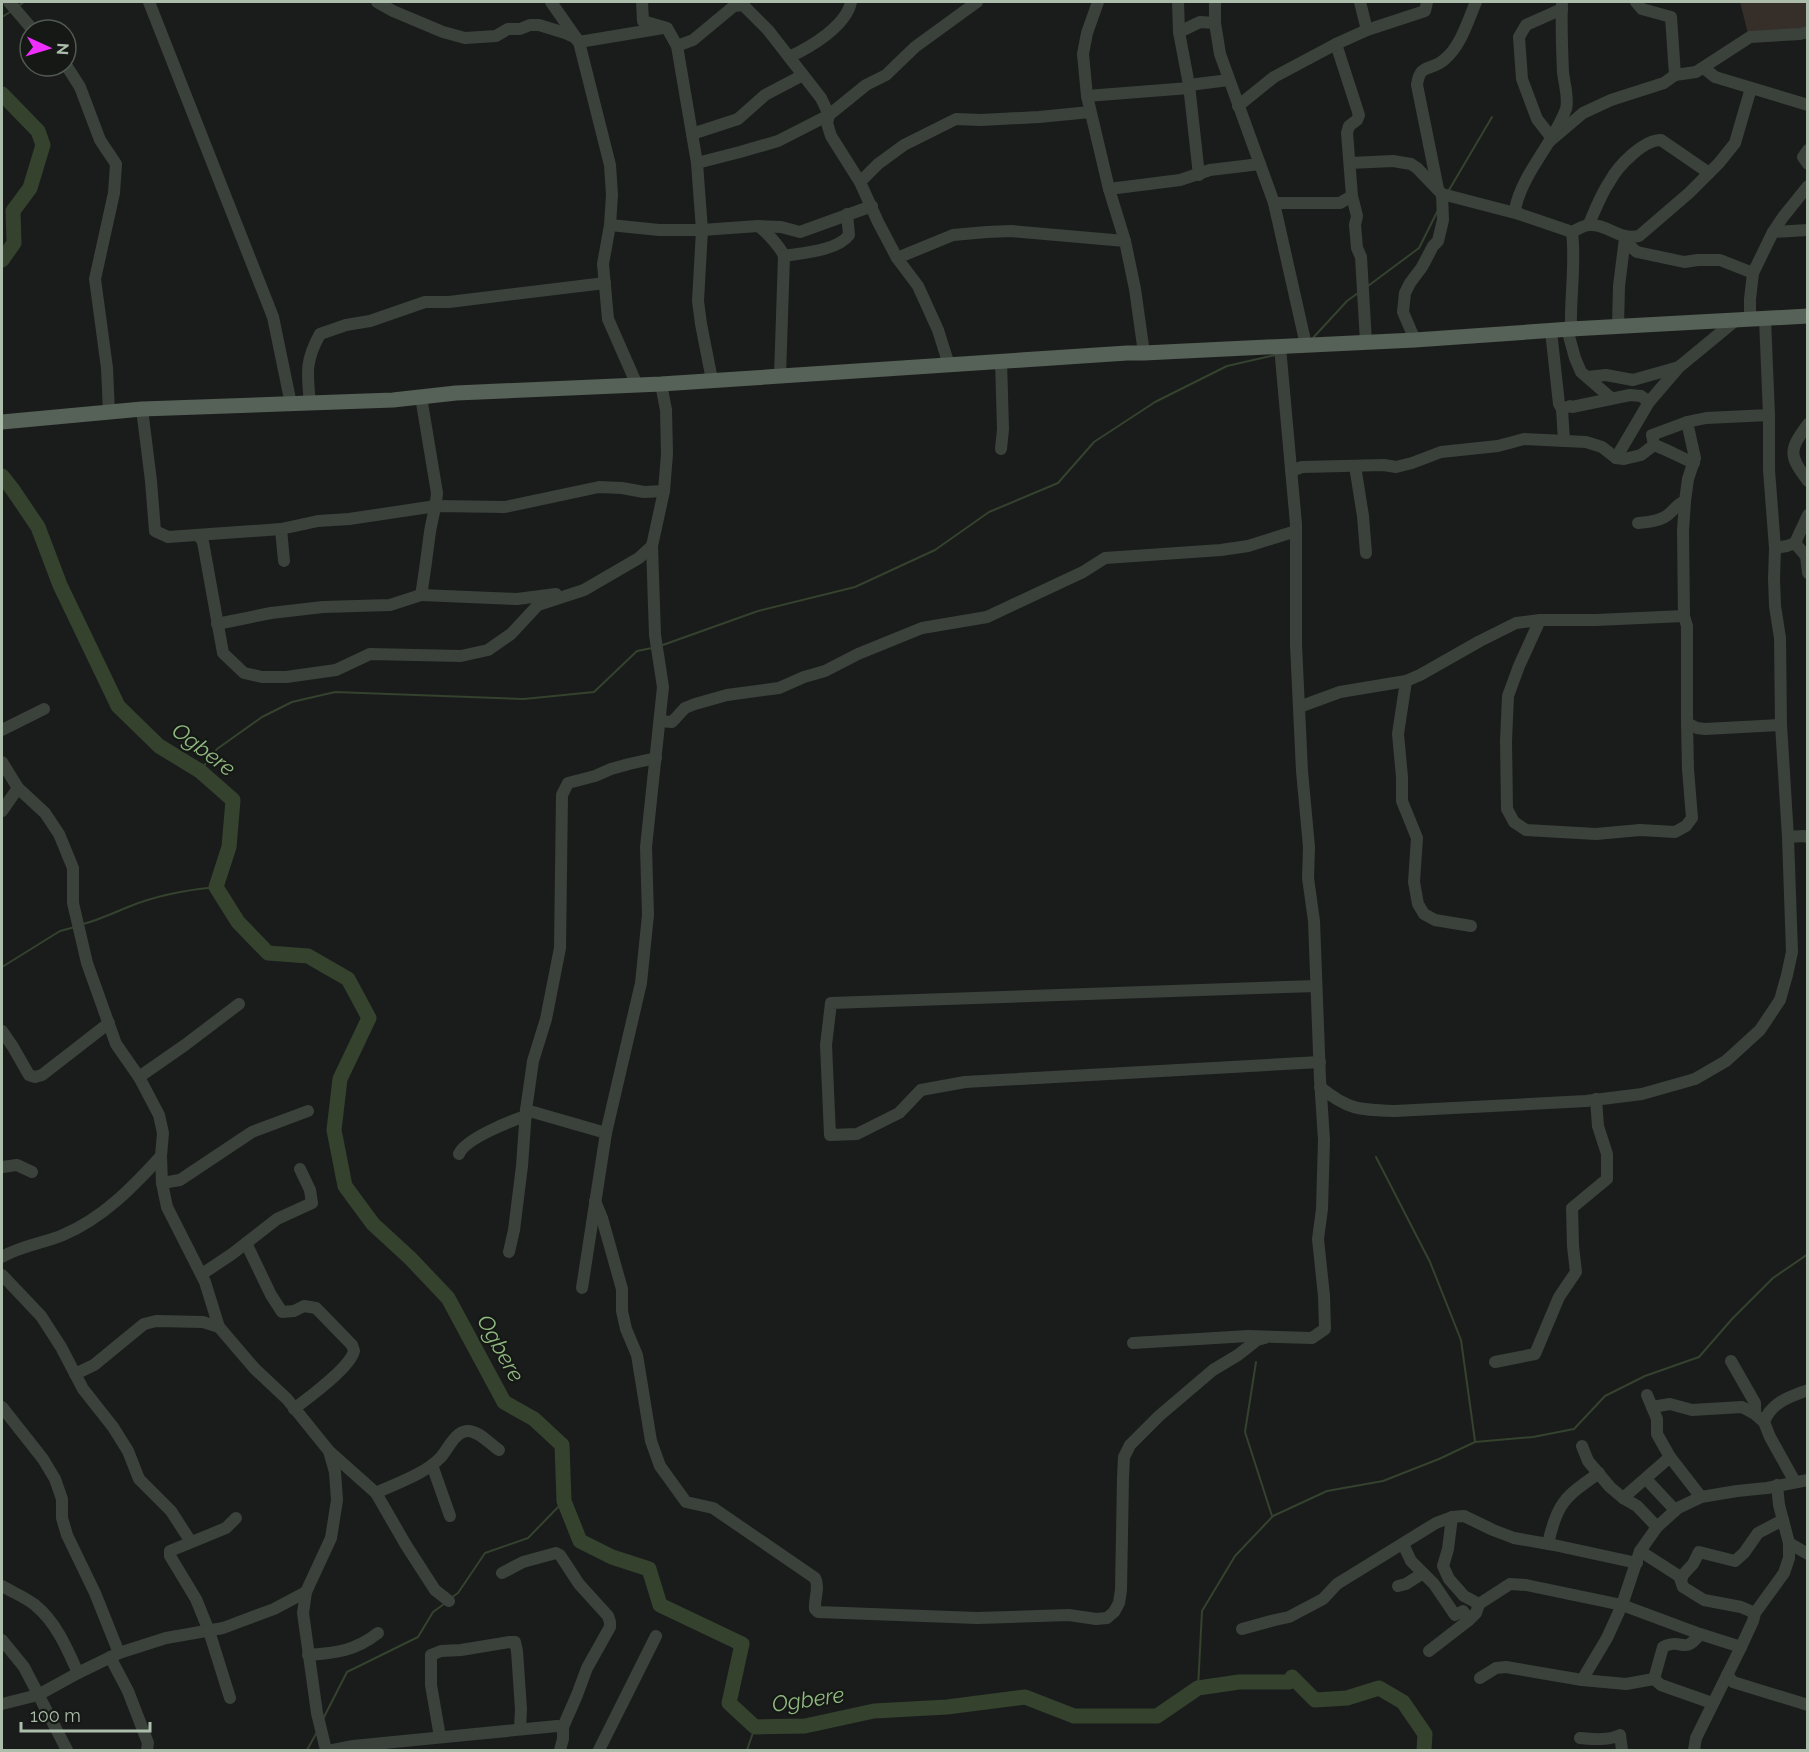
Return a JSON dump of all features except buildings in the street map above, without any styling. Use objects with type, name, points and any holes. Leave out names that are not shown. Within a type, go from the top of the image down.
[{"type":"main road","points":[[2,422],[142,409],[291,404],[456,393],[661,384],[1000,360],[1415,340],[1808,316]]},
{"type":"street","points":[[9,2],[23,18]]},
{"type":"street","points":[[149,2],[273,317],[291,404]]},
{"type":"street","points":[[377,2],[443,32],[465,38],[496,36],[508,29],[539,25],[565,33],[579,42]]},
{"type":"street","points":[[551,2],[579,42],[610,165],[612,195],[610,225],[603,264],[608,319],[637,385]]},
{"type":"street","points":[[642,2],[643,21],[667,28],[677,46],[697,163],[702,230],[698,301],[712,380]]},
{"type":"street","points":[[789,57],[832,32],[850,9],[851,2]]},
{"type":"street","points":[[697,163],[778,141],[828,115],[866,85],[886,75],[915,47],[977,2]]},
{"type":"street","points":[[1098,2],[1087,33],[1083,54],[1087,96],[1109,189],[1125,241],[1135,289],[1144,353]]},
{"type":"street","points":[[1178,2],[1179,32],[1189,86],[1199,175]]},
{"type":"street","points":[[1215,2],[1215,22],[1220,54],[1275,203],[1306,345]]},
{"type":"street","points":[[1360,2],[1367,30]]},
{"type":"street","points":[[1238,105],[1274,77],[1367,30],[1425,11],[1427,2]]},
{"type":"street","points":[[1415,340],[1403,312],[1405,293],[1438,241],[1443,220],[1440,192],[1417,85],[1418,74],[1445,59],[1457,44],[1476,2]]},
{"type":"street","points":[[1636,2],[1642,9],[1671,17],[1676,75]]},
{"type":"street","points":[[677,46],[693,40],[734,6],[743,5],[768,30],[821,98],[828,115],[827,123],[831,136],[860,182],[897,258],[918,286],[938,330],[949,365]]},
{"type":"street","points":[[1519,214],[1515,208],[1519,192],[1551,139],[1568,101],[1564,88],[1562,5],[1526,25],[1519,37],[1522,79],[1537,119],[1551,139]]},
{"type":"street","points":[[1179,32],[1200,22],[1215,22]]},
{"type":"street","points":[[579,42],[667,28]]},
{"type":"street","points":[[1551,139],[1583,113],[1611,100],[1664,83],[1676,75],[1696,72],[1750,37],[1808,32]]},
{"type":"street","points":[[1336,44],[1359,115],[1357,120],[1349,126],[1347,133],[1352,196],[1357,216],[1355,225],[1361,264],[1366,342]]},
{"type":"street","points":[[1704,68],[1715,77],[1808,105]]},
{"type":"street","points":[[692,134],[738,119],[765,95],[803,75]]},
{"type":"street","points":[[74,78],[80,87],[100,140],[116,164],[114,193],[95,279],[107,368],[109,412]]},
{"type":"street","points":[[1087,96],[1229,80]]},
{"type":"street","points":[[1350,163],[1393,161],[1411,164],[1440,192],[1519,214],[1572,232],[1588,224],[1625,237],[1639,236],[1689,193],[1735,142],[1751,88]]},
{"type":"street","points":[[860,182],[878,164],[904,145],[956,119],[1039,117],[1090,112]]},
{"type":"street","points":[[1588,224],[1610,179],[1642,147],[1655,140],[1661,141],[1709,173]]},
{"type":"street","points":[[1808,150],[1803,157],[1808,164]]},
{"type":"street","points":[[1109,189],[1180,180],[1210,170],[1260,164]]},
{"type":"street","points":[[1320,1087],[1347,1106],[1364,1110],[1395,1111],[1596,1100],[1642,1094],[1695,1078],[1726,1061],[1760,1030],[1780,1000],[1792,952],[1781,725],[1780,638],[1774,579],[1775,548],[1769,470],[1769,415],[1750,319],[1750,299],[1753,273],[1773,232],[1808,186]]},
{"type":"street","points":[[1275,203],[1340,203],[1352,196]]},
{"type":"street","points":[[610,225],[659,230],[758,226],[781,227],[800,232],[872,206]]},
{"type":"street","points":[[784,256],[821,250],[845,240],[849,235],[847,214]]},
{"type":"street","points":[[758,226],[782,249],[784,256],[780,376]]},
{"type":"street","points":[[1773,232],[1808,230]]},
{"type":"street","points":[[897,258],[953,236],[987,232],[1022,231],[1125,241]]},
{"type":"street","points":[[1572,232],[1574,266],[1569,329],[1575,358],[1581,372],[1612,398]]},
{"type":"street","points":[[1625,237],[1636,252],[1684,262],[1720,260],[1753,273]]},
{"type":"street","points":[[1618,327],[1619,286],[1625,237]]},
{"type":"street","points":[[310,403],[307,375],[309,355],[320,334],[346,325],[370,321],[425,302],[448,302],[605,283]]},
{"type":"street","points":[[1616,458],[1649,402],[1679,368],[1750,319]]},
{"type":"street","points":[[1551,331],[1564,441]]},
{"type":"street","points":[[1133,1343],[1248,1336],[1312,1338],[1325,1329],[1318,1239],[1322,1209],[1324,1140],[1314,921],[1308,878],[1309,848],[1302,771],[1296,645],[1297,469],[1290,457],[1280,346]]},
{"type":"street","points":[[1000,360],[1003,429],[1001,449]]},
{"type":"street","points":[[1587,377],[1606,375],[1634,380],[1679,368]]},
{"type":"street","points":[[1606,375],[1612,398]]},
{"type":"street","points":[[582,1288],[606,1133],[640,983],[648,915],[646,847],[663,687],[655,635],[652,546],[664,491],[667,454],[666,410],[661,384]]},
{"type":"street","points":[[1562,410],[1570,406],[1572,408],[1630,395],[1641,396],[1649,402]]},
{"type":"street","points":[[420,595],[427,566],[430,530],[437,494],[421,397]]},
{"type":"street","points":[[142,409],[155,531],[168,537],[281,529],[318,521],[349,519],[436,506],[506,507],[599,487],[644,492],[664,491]]},
{"type":"street","points":[[1654,445],[1652,435],[1687,422],[1706,418],[1769,415]]},
{"type":"street","points":[[1540,620],[1508,696],[1507,809],[1514,822],[1526,830],[1596,834],[1640,831],[1675,832],[1686,826],[1692,818],[1688,769],[1687,626],[1684,616],[1683,531],[1688,479],[1695,458],[1687,422]]},
{"type":"street","points":[[1808,424],[1796,440],[1793,451],[1795,464],[1808,481]]},
{"type":"street","points":[[1297,469],[1355,466],[1396,467],[1441,452],[1498,446],[1524,439],[1586,442],[1602,447],[1616,458],[1624,459],[1641,455],[1654,445]]},
{"type":"street","points":[[1654,445],[1672,451],[1694,463]]},
{"type":"street","points":[[1355,466],[1366,554]]},
{"type":"street","points":[[1638,524],[1658,521],[1671,513],[1674,506],[1685,501]]},
{"type":"street","points":[[1775,548],[1795,543],[1808,514]]},
{"type":"street","points":[[281,529],[284,561]]},
{"type":"street","points":[[660,721],[672,722],[685,708],[727,695],[779,688],[825,671],[858,654],[922,628],[987,617],[1083,572],[1106,558],[1221,550],[1248,546],[1296,531]]},
{"type":"street","points":[[199,536],[203,542],[223,653],[243,673],[262,677],[286,677],[336,670],[370,654],[461,657],[488,650],[512,634],[538,605],[584,590],[639,558],[652,546]]},
{"type":"street","points":[[1795,543],[1806,556],[1808,573]]},
{"type":"street","points":[[217,624],[323,607],[390,605],[420,595],[518,599],[584,590]]},
{"type":"street","points":[[1299,707],[1340,692],[1406,681],[1516,623],[1540,620],[1684,616]]},
{"type":"street","points":[[1406,681],[1398,734],[1402,801],[1417,838],[1414,882],[1418,904],[1424,914],[1435,920],[1471,926]]},
{"type":"street","points":[[2,730],[44,710]]},
{"type":"street","points":[[1687,723],[1705,729],[1781,725]]},
{"type":"street","points":[[509,1252],[514,1230],[526,1113],[534,1061],[546,1019],[560,948],[562,795],[568,783],[656,758]]},
{"type":"street","points":[[2,762],[18,788],[45,813],[59,834],[73,868],[73,903],[87,963],[116,1044],[139,1077],[159,1116],[162,1133],[162,1183],[167,1207],[202,1274],[219,1327],[255,1369],[294,1408],[329,1451],[376,1493],[435,1590],[449,1601]]},
{"type":"street","points":[[2,810],[18,788]]},
{"type":"street","points":[[1788,837],[1808,837]]},
{"type":"street","points":[[1316,986],[831,1003],[826,1045],[830,1134],[857,1134],[899,1113],[921,1090],[965,1082],[1320,1062]]},
{"type":"street","points":[[139,1077],[240,1004]]},
{"type":"street","points":[[2,1031],[29,1074],[35,1077],[42,1076],[109,1023]]},
{"type":"street","points":[[1495,1362],[1535,1354],[1559,1297],[1576,1272],[1572,1208],[1608,1179],[1607,1154],[1598,1126],[1596,1100]]},
{"type":"street","points":[[162,1183],[180,1180],[252,1132],[308,1111]]},
{"type":"street","points":[[459,1154],[462,1148],[473,1139],[482,1137],[526,1113],[606,1133]]},
{"type":"street","points":[[2,1254],[62,1236],[85,1224],[116,1201],[161,1156]]},
{"type":"street","points":[[2,1167],[17,1165],[32,1172]]},
{"type":"street","points":[[202,1274],[246,1244],[277,1219],[313,1202],[300,1169]]},
{"type":"street","points":[[595,1201],[622,1289],[622,1311],[626,1329],[637,1355],[651,1441],[660,1466],[686,1502],[714,1508],[815,1578],[817,1583],[814,1603],[818,1612],[977,1618],[1069,1615],[1096,1619],[1107,1618],[1119,1603],[1121,1590],[1124,1457],[1130,1445],[1159,1416],[1213,1370],[1257,1340],[1269,1337]]},
{"type":"street","points":[[246,1244],[282,1312],[294,1311],[304,1306],[316,1308],[352,1345],[354,1350],[349,1360],[328,1381],[294,1408]]},
{"type":"street","points":[[2,1275],[41,1316],[83,1389],[113,1427],[128,1451],[139,1479],[171,1510],[191,1542]]},
{"type":"street","points":[[75,1374],[94,1365],[144,1324],[156,1321],[203,1322],[219,1327]]},
{"type":"street","points":[[1731,1361],[1755,1402],[1760,1418],[1795,1482]]},
{"type":"street","points":[[1760,1418],[1767,1415],[1785,1398],[1808,1390]]},
{"type":"street","points":[[1701,1497],[1670,1456],[1657,1434],[1657,1419],[1649,1401],[1692,1410],[1742,1407],[1760,1418]]},
{"type":"street","points":[[2,1407],[56,1479],[62,1499],[62,1518],[67,1534],[95,1593],[114,1655],[148,1743],[147,1750]]},
{"type":"street","points":[[376,1493],[432,1465],[458,1435],[465,1431],[480,1436],[499,1450]]},
{"type":"street","points":[[1582,1446],[1588,1461],[1610,1487],[1623,1498],[1638,1506],[1657,1527]]},
{"type":"street","points":[[326,1750],[317,1713],[303,1613],[306,1592],[331,1538],[337,1500],[335,1472],[329,1451]]},
{"type":"street","points":[[1623,1498],[1647,1479],[1670,1456]]},
{"type":"street","points":[[432,1465],[450,1516]]},
{"type":"street","points":[[1548,1544],[1553,1519],[1562,1503],[1599,1473]]},
{"type":"street","points":[[1647,1479],[1675,1510]]},
{"type":"street","points":[[1582,1680],[1607,1638],[1622,1605],[1639,1557],[1657,1527],[1675,1510],[1701,1497],[1808,1480]]},
{"type":"street","points":[[1694,1750],[1696,1738],[1712,1703],[1730,1679],[1755,1613],[1784,1573],[1789,1558],[1790,1543],[1783,1520],[1777,1485]]},
{"type":"street","points":[[1242,1629],[1289,1617],[1323,1599],[1337,1584],[1436,1523],[1452,1517],[1464,1516],[1514,1538],[1639,1557],[1682,1578]]},
{"type":"street","points":[[1452,1517],[1448,1549],[1443,1566],[1449,1579],[1464,1596],[1479,1604]]},
{"type":"street","points":[[230,1698],[209,1631],[196,1599],[170,1556],[170,1551],[226,1528],[236,1518]]},
{"type":"street","points":[[1755,1613],[1741,1607],[1704,1600],[1683,1587],[1680,1578],[1693,1564],[1699,1552],[1735,1561],[1744,1553],[1758,1533],[1783,1520]]},
{"type":"street","points":[[1790,1543],[1808,1554]]},
{"type":"street","points":[[1403,1544],[1411,1561],[1434,1584],[1455,1615],[1463,1611],[1469,1620]]},
{"type":"street","points":[[502,1573],[523,1562],[556,1553],[560,1555],[579,1584],[608,1617],[610,1627],[587,1668],[562,1727],[563,1739],[560,1750]]},
{"type":"street","points":[[1398,1586],[1406,1584],[1423,1573]]},
{"type":"street","points":[[1429,1651],[1469,1620],[1476,1613],[1479,1604],[1510,1584],[1526,1585],[1622,1605],[1741,1647]]},
{"type":"street","points":[[2,1586],[34,1605],[56,1627],[78,1673]]},
{"type":"street","points":[[2,1704],[38,1695],[114,1655],[166,1638],[223,1628],[274,1609],[306,1592]]},
{"type":"street","points":[[308,1655],[341,1652],[365,1643],[378,1633]]},
{"type":"street","points":[[1654,1678],[1663,1647],[1670,1644],[1692,1645],[1700,1634]]},
{"type":"street","points":[[599,1750],[656,1636]]},
{"type":"street","points":[[2,1640],[24,1667],[66,1750]]},
{"type":"street","points":[[432,1750],[437,1737],[431,1685],[431,1655],[441,1651],[515,1642],[521,1709],[520,1729]]},
{"type":"street","points":[[1480,1678],[1496,1668],[1506,1667],[1582,1680],[1626,1684],[1654,1678]]},
{"type":"street","points":[[1654,1678],[1661,1685],[1712,1703]]},
{"type":"street","points":[[1730,1679],[1808,1705]]},
{"type":"street","points":[[333,1750],[437,1737],[562,1727]]},
{"type":"street","points":[[1580,1738],[1594,1739],[1620,1735],[1622,1750]]},
{"type":"shaded area","points":[[1740,2],[1807,2],[1807,28],[1748,34]]},
{"type":"waterway","points":[[17,7],[24,2]]},
{"type":"waterway","points":[[2,17],[10,12]]},
{"type":"waterway","name":"Ogbere","points":[[2,94],[38,131],[43,145],[30,188],[13,211],[14,243],[2,260]]},
{"type":"waterway","points":[[1449,190],[1492,117]]},
{"type":"waterway","points":[[1368,286],[1419,248],[1438,210]]},
{"type":"waterway","points":[[1312,339],[1347,301],[1358,293]]},
{"type":"waterway","points":[[660,646],[758,611],[855,587],[935,550],[989,512],[1058,483],[1094,442],[1155,402],[1227,366],[1275,355]]},
{"type":"waterway","name":"Ogbere","points":[[2,476],[38,527],[60,585],[118,706],[159,746],[200,771],[233,800],[229,847],[216,887],[238,922],[268,953],[308,956],[348,979],[369,1018],[340,1079],[334,1130],[345,1186],[373,1224],[448,1298],[504,1402],[534,1419],[562,1445],[564,1501],[580,1541],[612,1557],[649,1569],[660,1605],[742,1644],[729,1703],[755,1727],[805,1726],[874,1711],[947,1707],[1025,1697],[1074,1716],[1157,1716],[1198,1688],[1239,1682],[1289,1682],[1292,1677],[1315,1700],[1347,1698],[1379,1688],[1403,1702],[1425,1734],[1424,1750]]},
{"type":"waterway","points":[[200,771],[217,749],[262,717],[292,702],[335,692],[524,699],[594,692],[637,651],[652,648]]},
{"type":"waterway","points":[[83,924],[160,896],[216,887]]},
{"type":"waterway","points":[[2,967],[60,931],[75,927]]},
{"type":"waterway","points":[[1376,1157],[1430,1262],[1461,1340],[1475,1441]]},
{"type":"waterway","points":[[1198,1688],[1202,1611],[1235,1556],[1273,1516],[1327,1491],[1383,1481],[1475,1442],[1533,1437],[1574,1429],[1605,1396],[1645,1376],[1699,1357],[1732,1319],[1773,1278],[1808,1254]]},
{"type":"waterway","points":[[1256,1362],[1245,1432],[1272,1516]]},
{"type":"waterway","points":[[451,1598],[458,1593],[485,1553],[528,1538],[564,1501]]},
{"type":"waterway","points":[[323,1719],[347,1672],[418,1637],[433,1612],[444,1604]]},
{"type":"waterway","points":[[747,1750],[755,1727]]},
{"type":"waterway","points":[[307,1750],[317,1732]]}]
